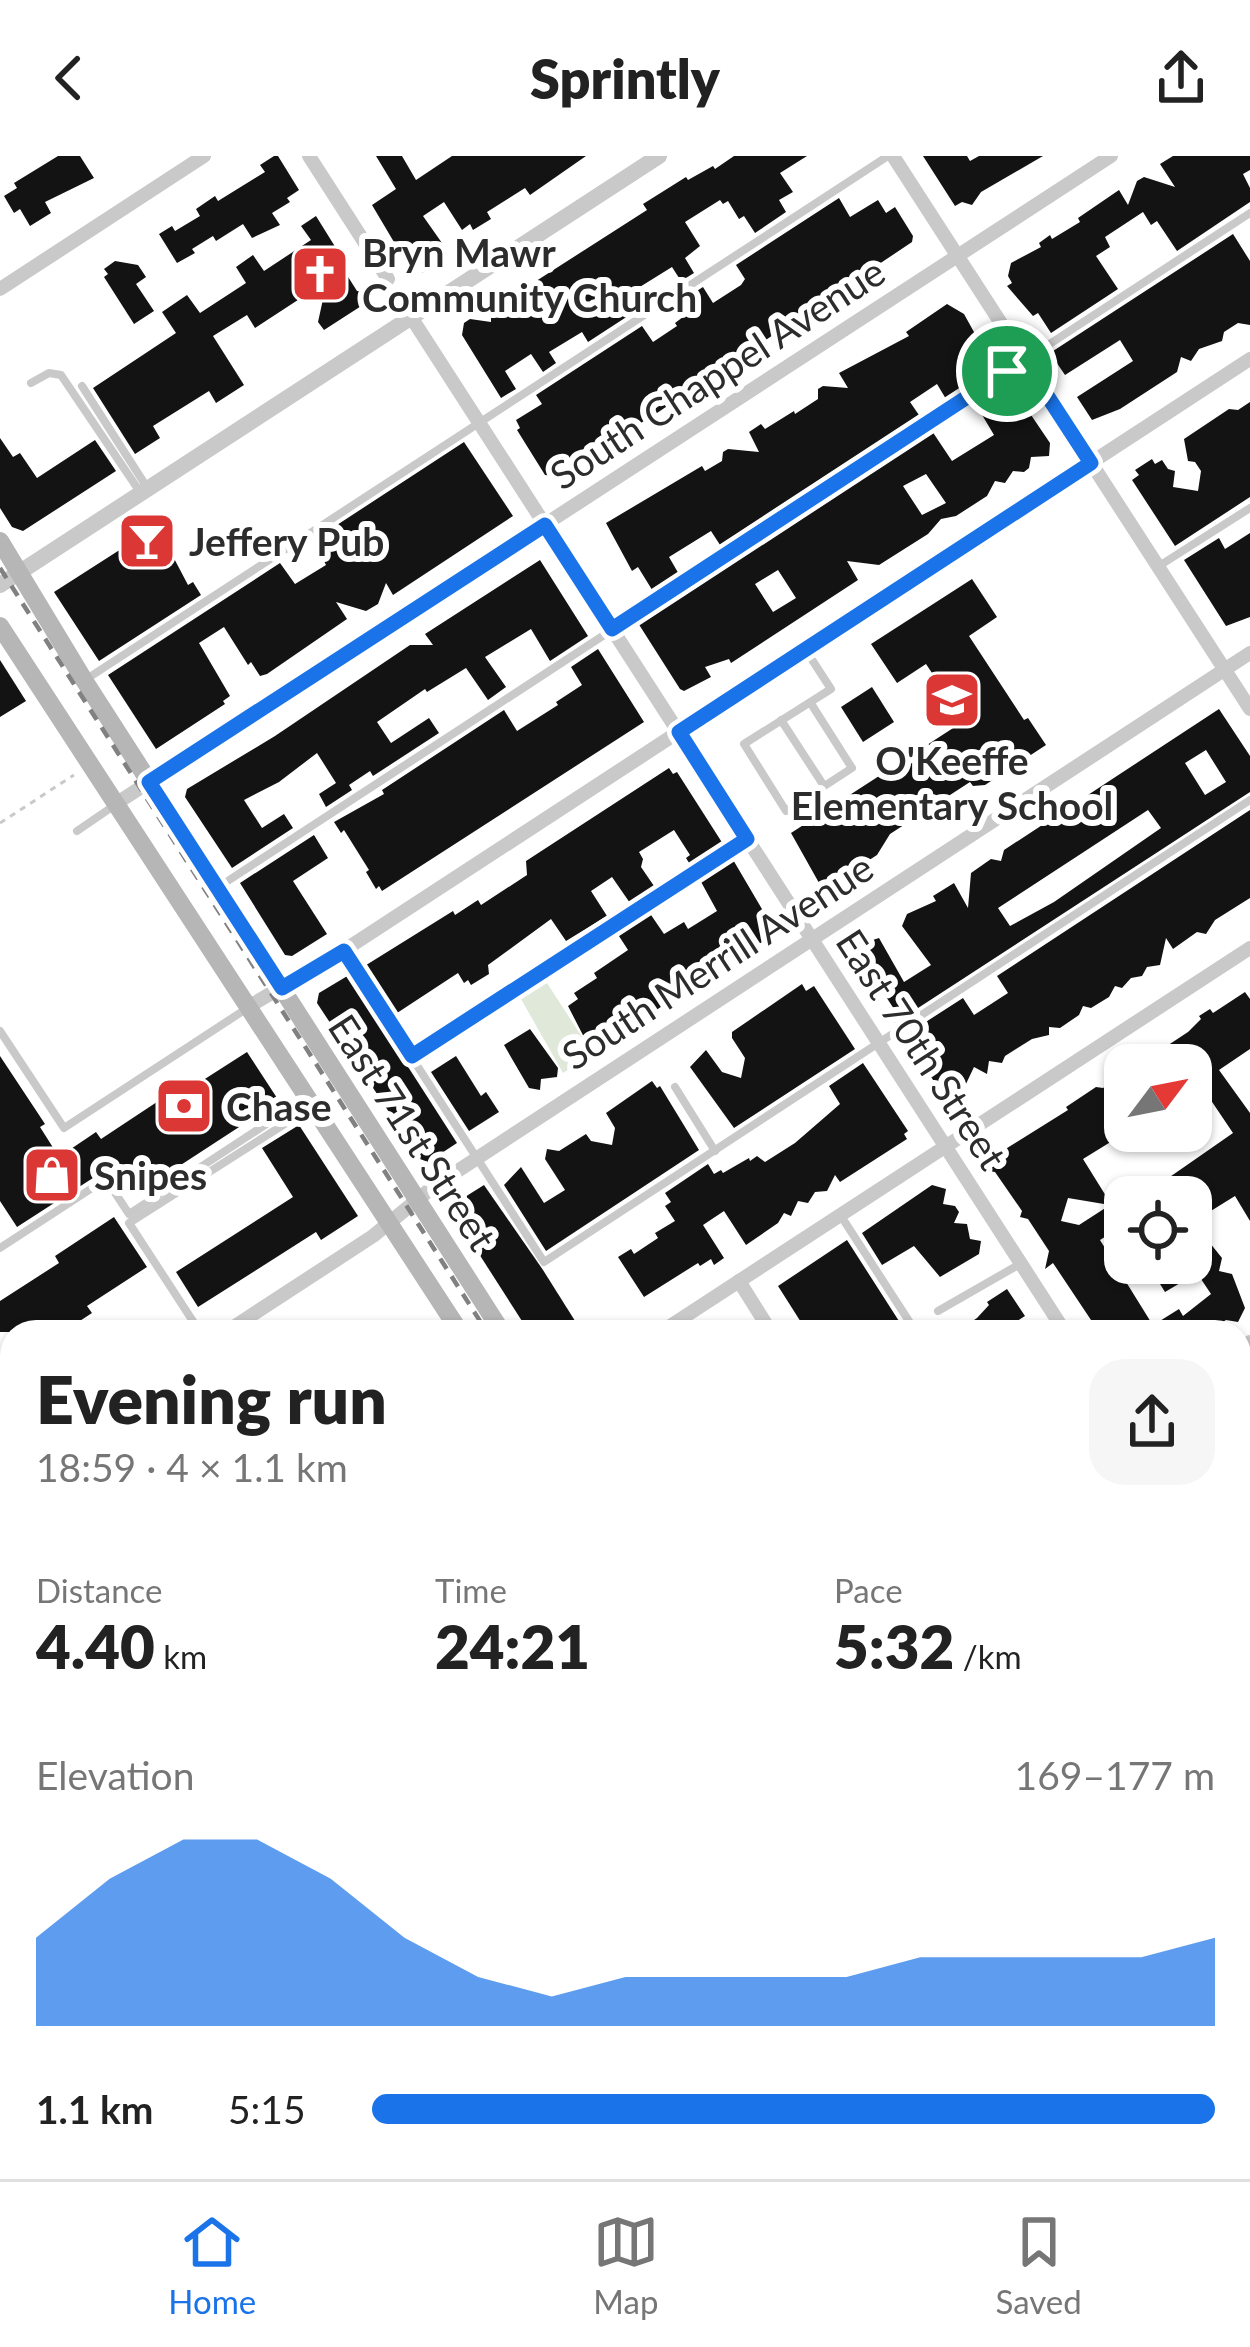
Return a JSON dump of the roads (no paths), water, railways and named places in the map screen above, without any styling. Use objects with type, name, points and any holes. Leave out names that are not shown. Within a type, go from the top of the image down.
[{"type":"main road","name":"East 71st Street","points":[[0,541],[494,1320]]},
{"type":"main road","name":"East 71st Street","points":[[0,626],[449,1320]]},
{"type":"street","points":[[0,289],[204,156]]},
{"type":"street","points":[[309,156],[388,279]]},
{"type":"street","points":[[0,585],[659,156]]},
{"type":"street","points":[[890,156],[1250,710]]},
{"type":"street","name":"South Chappel Avenue","points":[[117,803],[1112,156]]},
{"type":"street","name":"East 70th Street","points":[[411,317],[1057,1320]]},
{"type":"street","points":[[248,1007],[344,951],[1250,359]]},
{"type":"street","name":"South Merrill Avenue","points":[[244,1320],[478,1158],[1250,652]]},
{"type":"street","points":[[680,1320],[1250,948]]},
{"type":"street","points":[[739,1282],[763,1320]]},
{"type":"lane","points":[[84,680],[890,156]]},
{"type":"lane","points":[[217,888],[1250,212]]},
{"type":"lane","points":[[31,383],[49,373],[61,375],[144,491]]},
{"type":"lane","points":[[82,386],[144,491]]},
{"type":"lane","points":[[1158,567],[1250,508]]},
{"type":"lane","points":[[806,649],[830,689],[744,744],[786,811],[852,768],[810,702]]},
{"type":"lane","points":[[781,720],[824,786]]},
{"type":"lane","points":[[344,951],[544,1262],[1250,800]]},
{"type":"lane","points":[[76,831],[117,803]]},
{"type":"lane","points":[[412,1056],[747,839]]},
{"type":"lane","points":[[0,1030],[64,1128],[248,1007]]},
{"type":"lane","points":[[674,1087],[715,1150]]},
{"type":"lane","points":[[0,1248],[106,1179],[129,1214],[311,1101]]},
{"type":"lane","points":[[192,1320],[129,1223],[311,1101]]},
{"type":"lane","points":[[840,1215],[908,1320]]},
{"type":"lane","points":[[938,1311],[1021,1263]]},
{"type":"railway","points":[[0,568],[479,1320]]},
{"type":"place","name":"Bryn Mawr Community Church","points":[[320,274]]},
{"type":"place","name":"Jeffery Pub","points":[[147,541]]},
{"type":"place","name":"O'Keeffe Elementary School","points":[[952,700]]},
{"type":"place","name":"Chase","points":[[184,1106]]},
{"type":"place","name":"Snipes","points":[[52,1175]]}]
